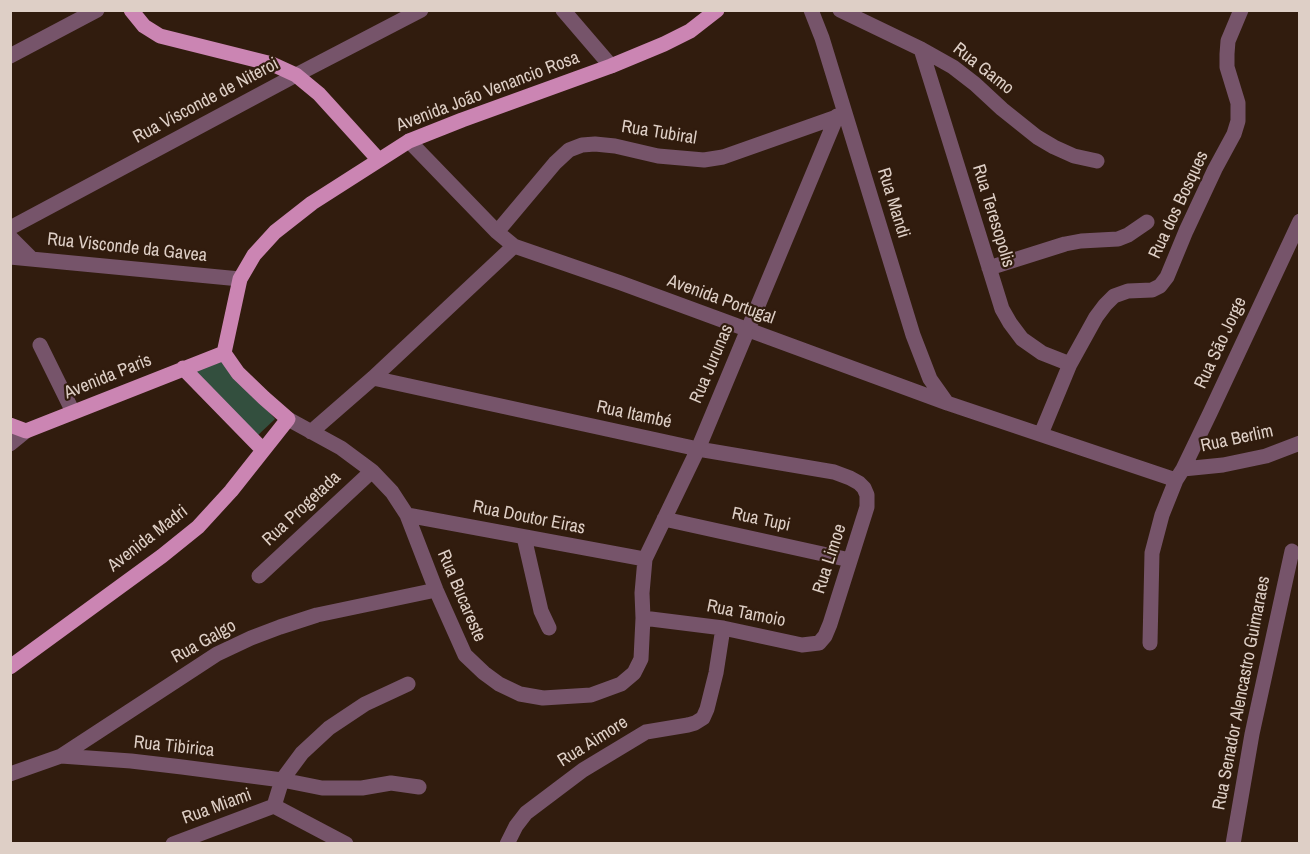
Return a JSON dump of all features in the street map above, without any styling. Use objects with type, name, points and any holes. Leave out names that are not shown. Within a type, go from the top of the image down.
[{"type":"main road","points":[[130,10],[144,26],[160,36],[272,64],[296,75],[319,94],[378,159]]},
{"type":"main road","name":"Avenida João Venancio Rosa","points":[[224,353],[240,279],[254,255],[274,232],[312,203],[409,141],[664,44],[690,31],[717,10]]},
{"type":"main road","points":[[224,353],[238,373],[288,419]]},
{"type":"main road","name":"Avenida Paris","points":[[26,431],[224,353]]},
{"type":"main road","points":[[183,368],[262,449]]},
{"type":"main road","name":"Avenida Madri","points":[[10,667],[198,527],[231,491],[288,419]]},
{"type":"main road","points":[[10,425],[26,431]]},
{"type":"street","points":[[10,56],[97,10]]},
{"type":"street","name":"Rua Visconde de Niteroi","points":[[10,228],[421,10]]},
{"type":"street","points":[[563,10],[611,66]]},
{"type":"street","name":"Rua Mandi","points":[[811,10],[822,38],[841,115],[913,335],[930,379],[947,403]]},
{"type":"street","name":"Rua Gamo","points":[[840,10],[921,49],[961,73],[1037,137],[1054,147],[1074,156],[1097,161]]},
{"type":"street","name":"Rua dos Bosques","points":[[1041,434],[1070,364],[1105,305],[1114,296],[1128,291],[1152,290],[1167,277],[1238,121],[1238,103],[1227,67],[1227,54],[1228,40],[1241,10]]},
{"type":"street","name":"Rua Teresopolis","points":[[921,49],[1002,309],[1022,339],[1042,352],[1070,364]]},
{"type":"street","name":"Rua Tubiral","points":[[497,232],[555,163],[569,150],[582,145],[615,146],[658,156],[704,160],[723,158],[841,115]]},
{"type":"street","name":"Rua Jurunas","points":[[645,559],[698,449],[841,115]]},
{"type":"street","points":[[311,432],[373,378],[514,246],[497,232],[409,141]]},
{"type":"street","name":"Rua São Jorge","points":[[1150,643],[1152,553],[1162,515],[1179,474],[1299,221]]},
{"type":"street","points":[[989,268],[1065,244],[1118,239],[1147,222]]},
{"type":"street","points":[[10,237],[32,259]]},
{"type":"street","name":"Avenida Portugal","points":[[514,246],[947,403],[1041,434],[1179,474]]},
{"type":"street","name":"Rua Visconde da Gavea","points":[[10,257],[240,279]]},
{"type":"street","points":[[39,345],[73,412]]},
{"type":"street","name":"Rua Itambé","points":[[373,378],[698,449],[834,472],[850,478],[864,488],[867,495],[867,507]]},
{"type":"street","name":"Rua Bucareste","points":[[288,419],[341,448],[372,471],[392,492],[406,515],[465,655],[499,684],[520,694],[543,698],[591,695],[621,684],[634,673],[641,659],[645,559]]},
{"type":"street","name":"Avenida Paris","points":[[10,444],[26,431]]},
{"type":"street","name":"Rua Berlim","points":[[1179,474],[1266,456],[1299,443]]},
{"type":"street","name":"Rua Progetada","points":[[259,576],[372,471]]},
{"type":"street","name":"Rua Limoe","points":[[830,624],[867,507]]},
{"type":"street","name":"Rua Doutor Eiras","points":[[406,515],[645,559]]},
{"type":"street","name":"Rua Tupi","points":[[664,519],[850,560]]},
{"type":"street","points":[[524,537],[540,604],[549,628]]},
{"type":"street","name":"Rua Senador Alencastro Guimaraes","points":[[1233,843],[1254,723],[1292,550]]},
{"type":"street","name":"Rua Galgo","points":[[10,774],[61,756],[218,654],[251,638],[317,615],[436,590]]},
{"type":"street","name":"Rua Tamoio","points":[[643,618],[723,628],[802,645],[819,643],[830,624]]},
{"type":"street","name":"Rua Aimore","points":[[507,843],[526,813],[583,770],[646,732],[687,725],[703,718],[716,673],[723,628]]},
{"type":"street","points":[[346,843],[274,806],[282,780],[302,753],[329,728],[365,704],[408,684]]},
{"type":"street","name":"Rua Tibirica","points":[[61,756],[131,761],[282,780],[322,788],[362,788],[390,783],[419,787]]},
{"type":"street","name":"Rua Miami","points":[[173,843],[274,806]]},
{"type":"green space","points":[[224,360],[275,419],[256,437],[194,371]]}]
